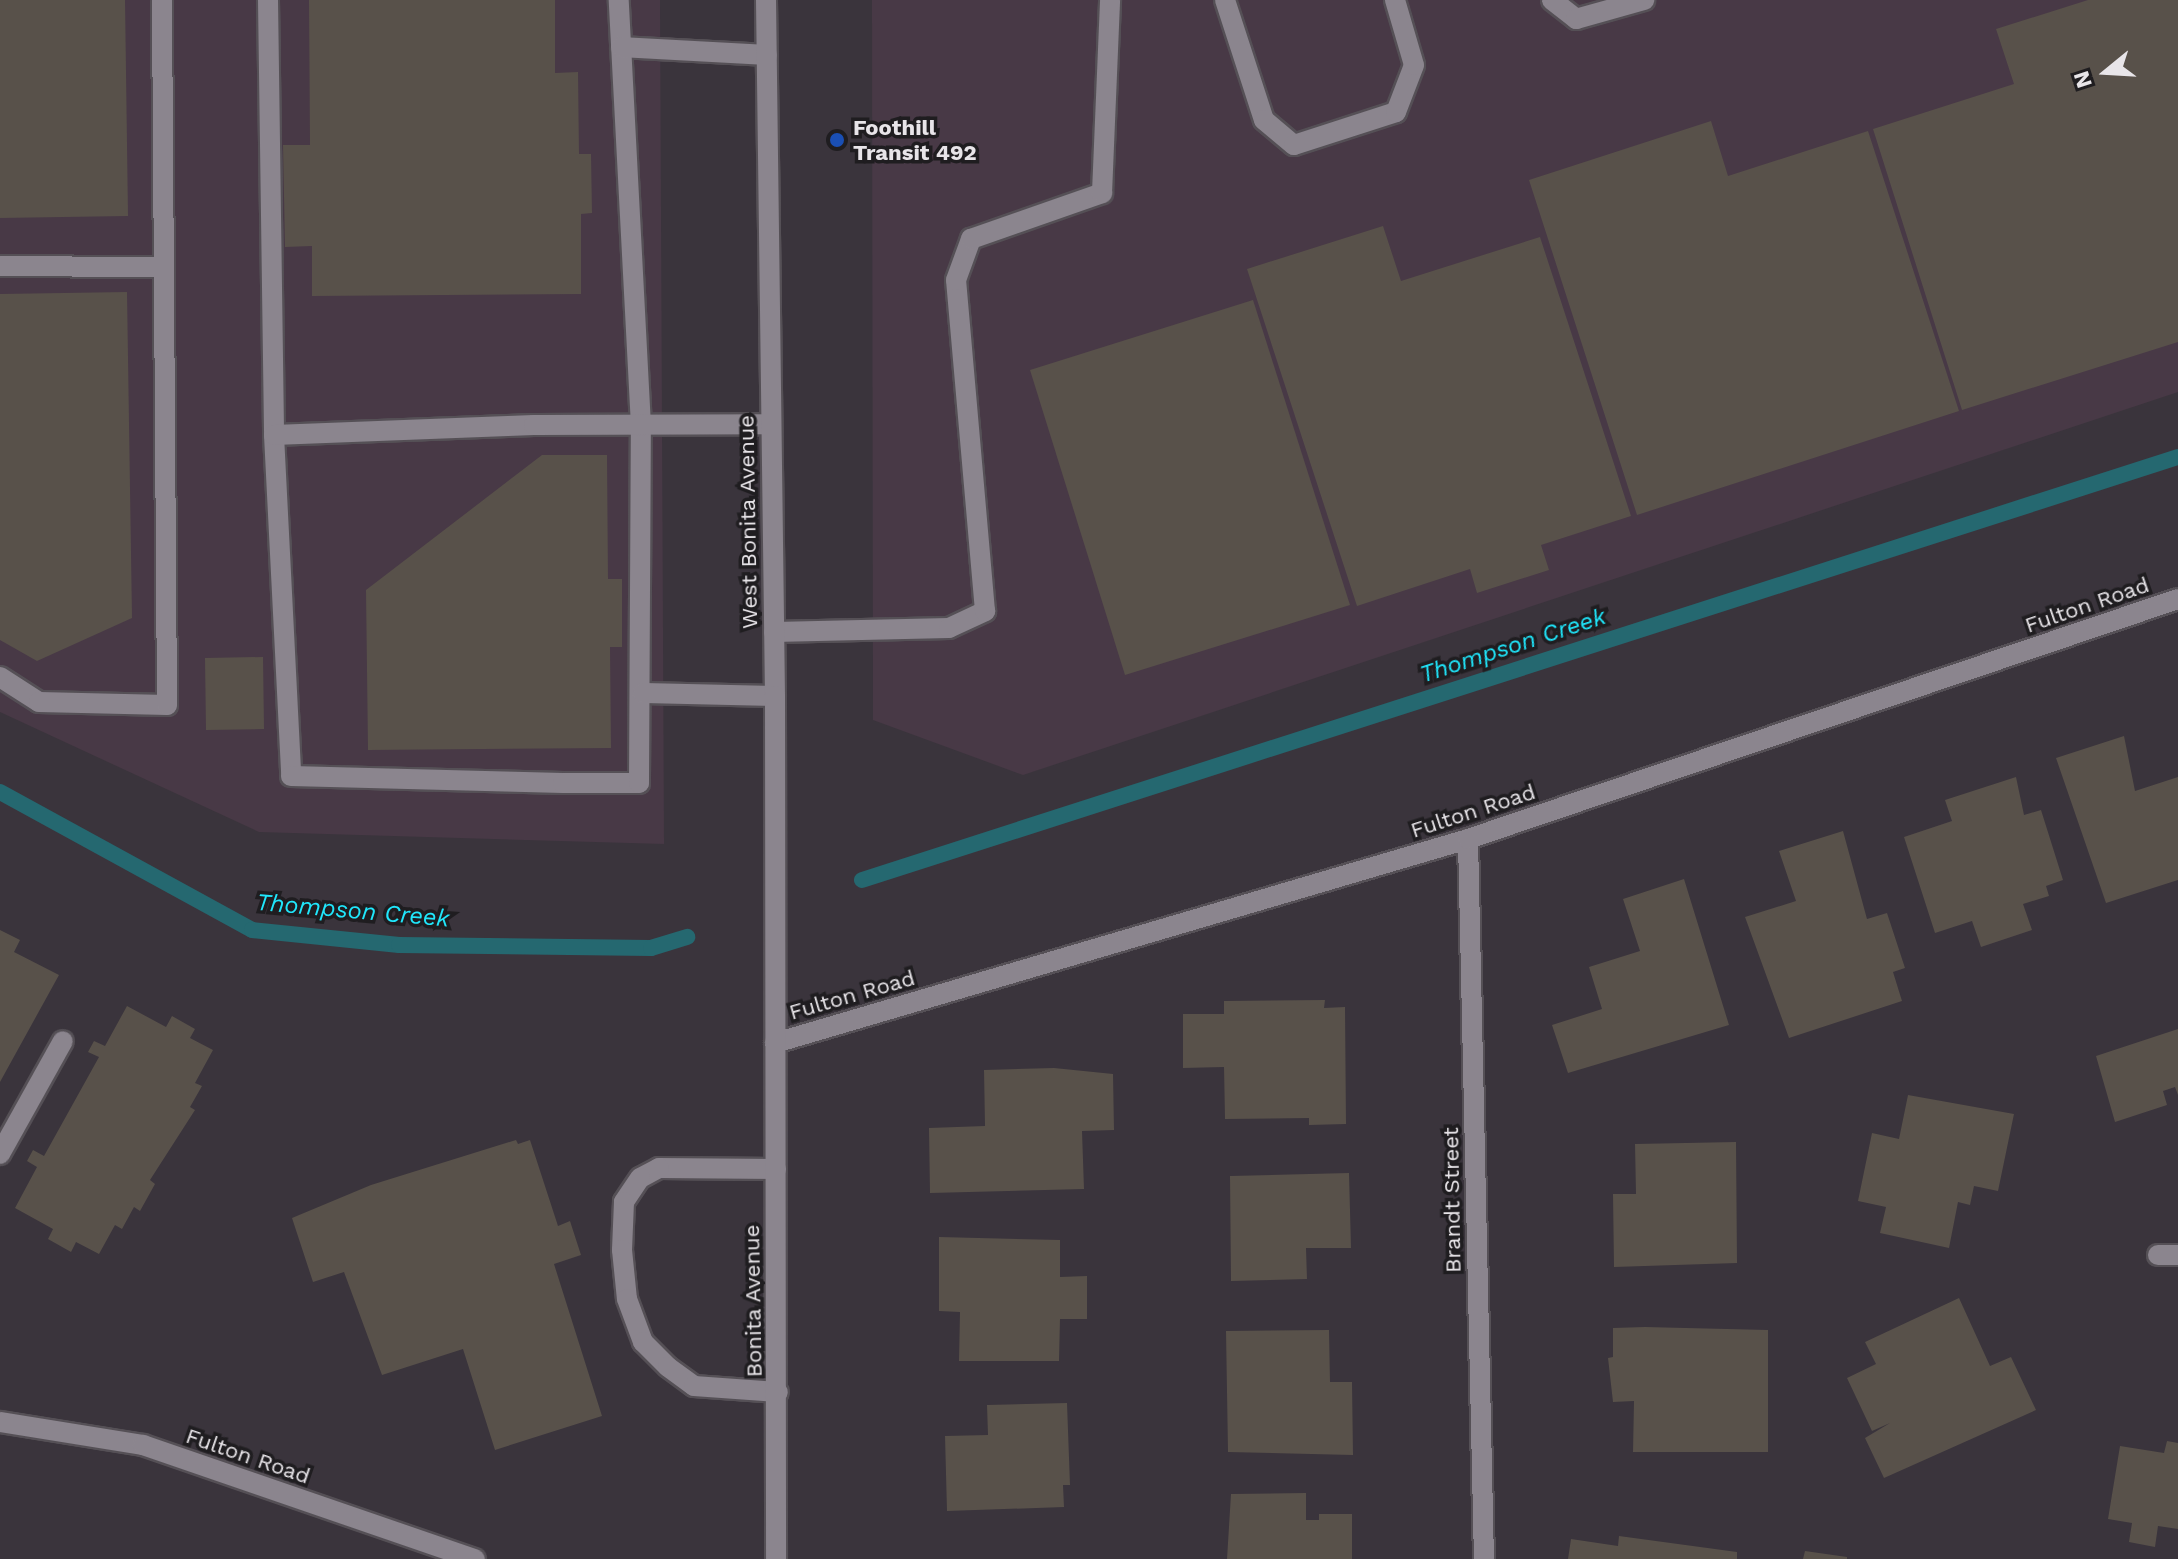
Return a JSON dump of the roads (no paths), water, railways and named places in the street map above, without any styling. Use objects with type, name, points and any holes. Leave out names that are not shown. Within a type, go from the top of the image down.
[{"type":"street","points":[[0,677],[39,702],[167,705],[162,0]]},
{"type":"street","points":[[268,0],[274,435],[291,776],[639,783],[643,693],[641,426],[619,0]]},
{"type":"street","name":"West Bonita Avenue","points":[[766,0],[775,696],[775,1043]]},
{"type":"street","points":[[774,632],[949,628],[985,611],[956,280],[971,239],[1102,193],[1110,0]]},
{"type":"street","points":[[1225,0],[1264,120],[1294,145],[1396,112],[1414,65],[1395,0]]},
{"type":"street","points":[[1552,0],[1576,19],[1644,0]]},
{"type":"street","points":[[621,47],[767,55]]},
{"type":"street","points":[[0,266],[163,267]]},
{"type":"street","points":[[274,435],[771,424]]},
{"type":"street","name":"Fulton Road","points":[[775,1043],[1468,839],[2178,599]]},
{"type":"street","points":[[643,693],[775,696]]},
{"type":"street","name":"Brandt Street","points":[[1468,839],[1484,1559]]},
{"type":"street","points":[[0,1154],[63,1041]]},
{"type":"street","name":"Bonita Avenue","points":[[775,1043],[776,1559]]},
{"type":"street","points":[[776,1169],[659,1168],[649,1173],[624,1202],[622,1250],[627,1299],[643,1342],[668,1367],[694,1386],[778,1392]]},
{"type":"street","name":"Fulton Road","points":[[0,1422],[143,1445],[475,1559]]},
{"type":"waterway","name":"Thompson Creek","points":[[862,880],[2178,457]]},
{"type":"waterway","name":"Thompson Creek","points":[[0,792],[252,930],[399,945],[651,948],[687,937]]},
{"type":"place","name":"Foothill Transit 492","points":[[837,140]]}]
